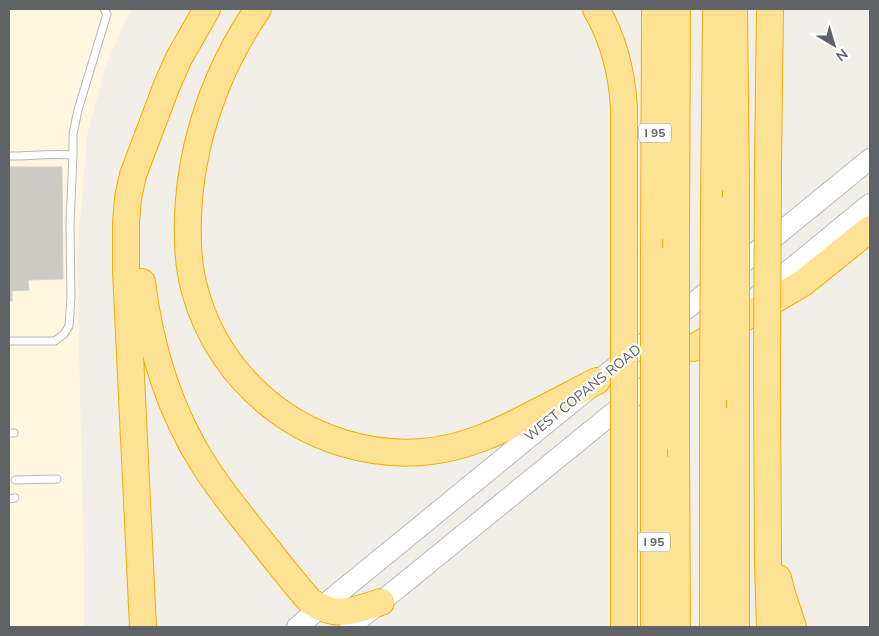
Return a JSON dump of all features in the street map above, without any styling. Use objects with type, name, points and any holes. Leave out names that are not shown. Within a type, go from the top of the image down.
[{"type":"highway","points":[[143,627],[126,271],[128,198],[134,175],[179,58],[207,9]]},
{"type":"highway","points":[[258,9],[228,59],[204,120],[190,187],[187,231],[190,272],[194,290],[207,325],[225,356],[248,385],[286,417],[319,434],[354,446],[388,452],[406,452],[437,450],[478,439],[511,425],[597,381]]},
{"type":"highway","points":[[596,9],[614,49],[620,73],[624,108],[624,627]]},
{"type":"highway","name":"I 95","points":[[654,627],[655,9]]},
{"type":"highway","points":[[676,627],[677,9]]},
{"type":"highway","points":[[713,627],[716,9]]},
{"type":"highway","points":[[734,9],[736,627]]},
{"type":"highway","points":[[770,9],[767,368],[770,627]]},
{"type":"highway","points":[[158,111],[142,190],[138,248],[144,304],[150,331],[175,411],[185,432],[213,479],[304,595],[321,608],[337,612],[346,612],[381,602]]},
{"type":"highway","points":[[694,348],[803,283],[870,229]]},
{"type":"highway","points":[[768,502],[779,582],[793,627]]},
{"type":"main road","name":"WEST COPANS ROAD","points":[[297,627],[870,159]]},
{"type":"main road","points":[[350,627],[870,204]]},
{"type":"lane","points":[[9,342],[55,341],[64,334],[69,326],[73,134],[78,110],[107,14],[104,9]]},
{"type":"lane","points":[[9,156],[73,155]]},
{"type":"lane","points":[[14,480],[57,479]]},
{"type":"shaded area","points":[[9,9],[132,9],[105,68],[87,136],[77,257],[84,627],[9,627]]},
{"type":"building","points":[[9,167],[62,167],[63,279],[28,280],[29,290],[12,291],[12,301],[9,301]]}]
